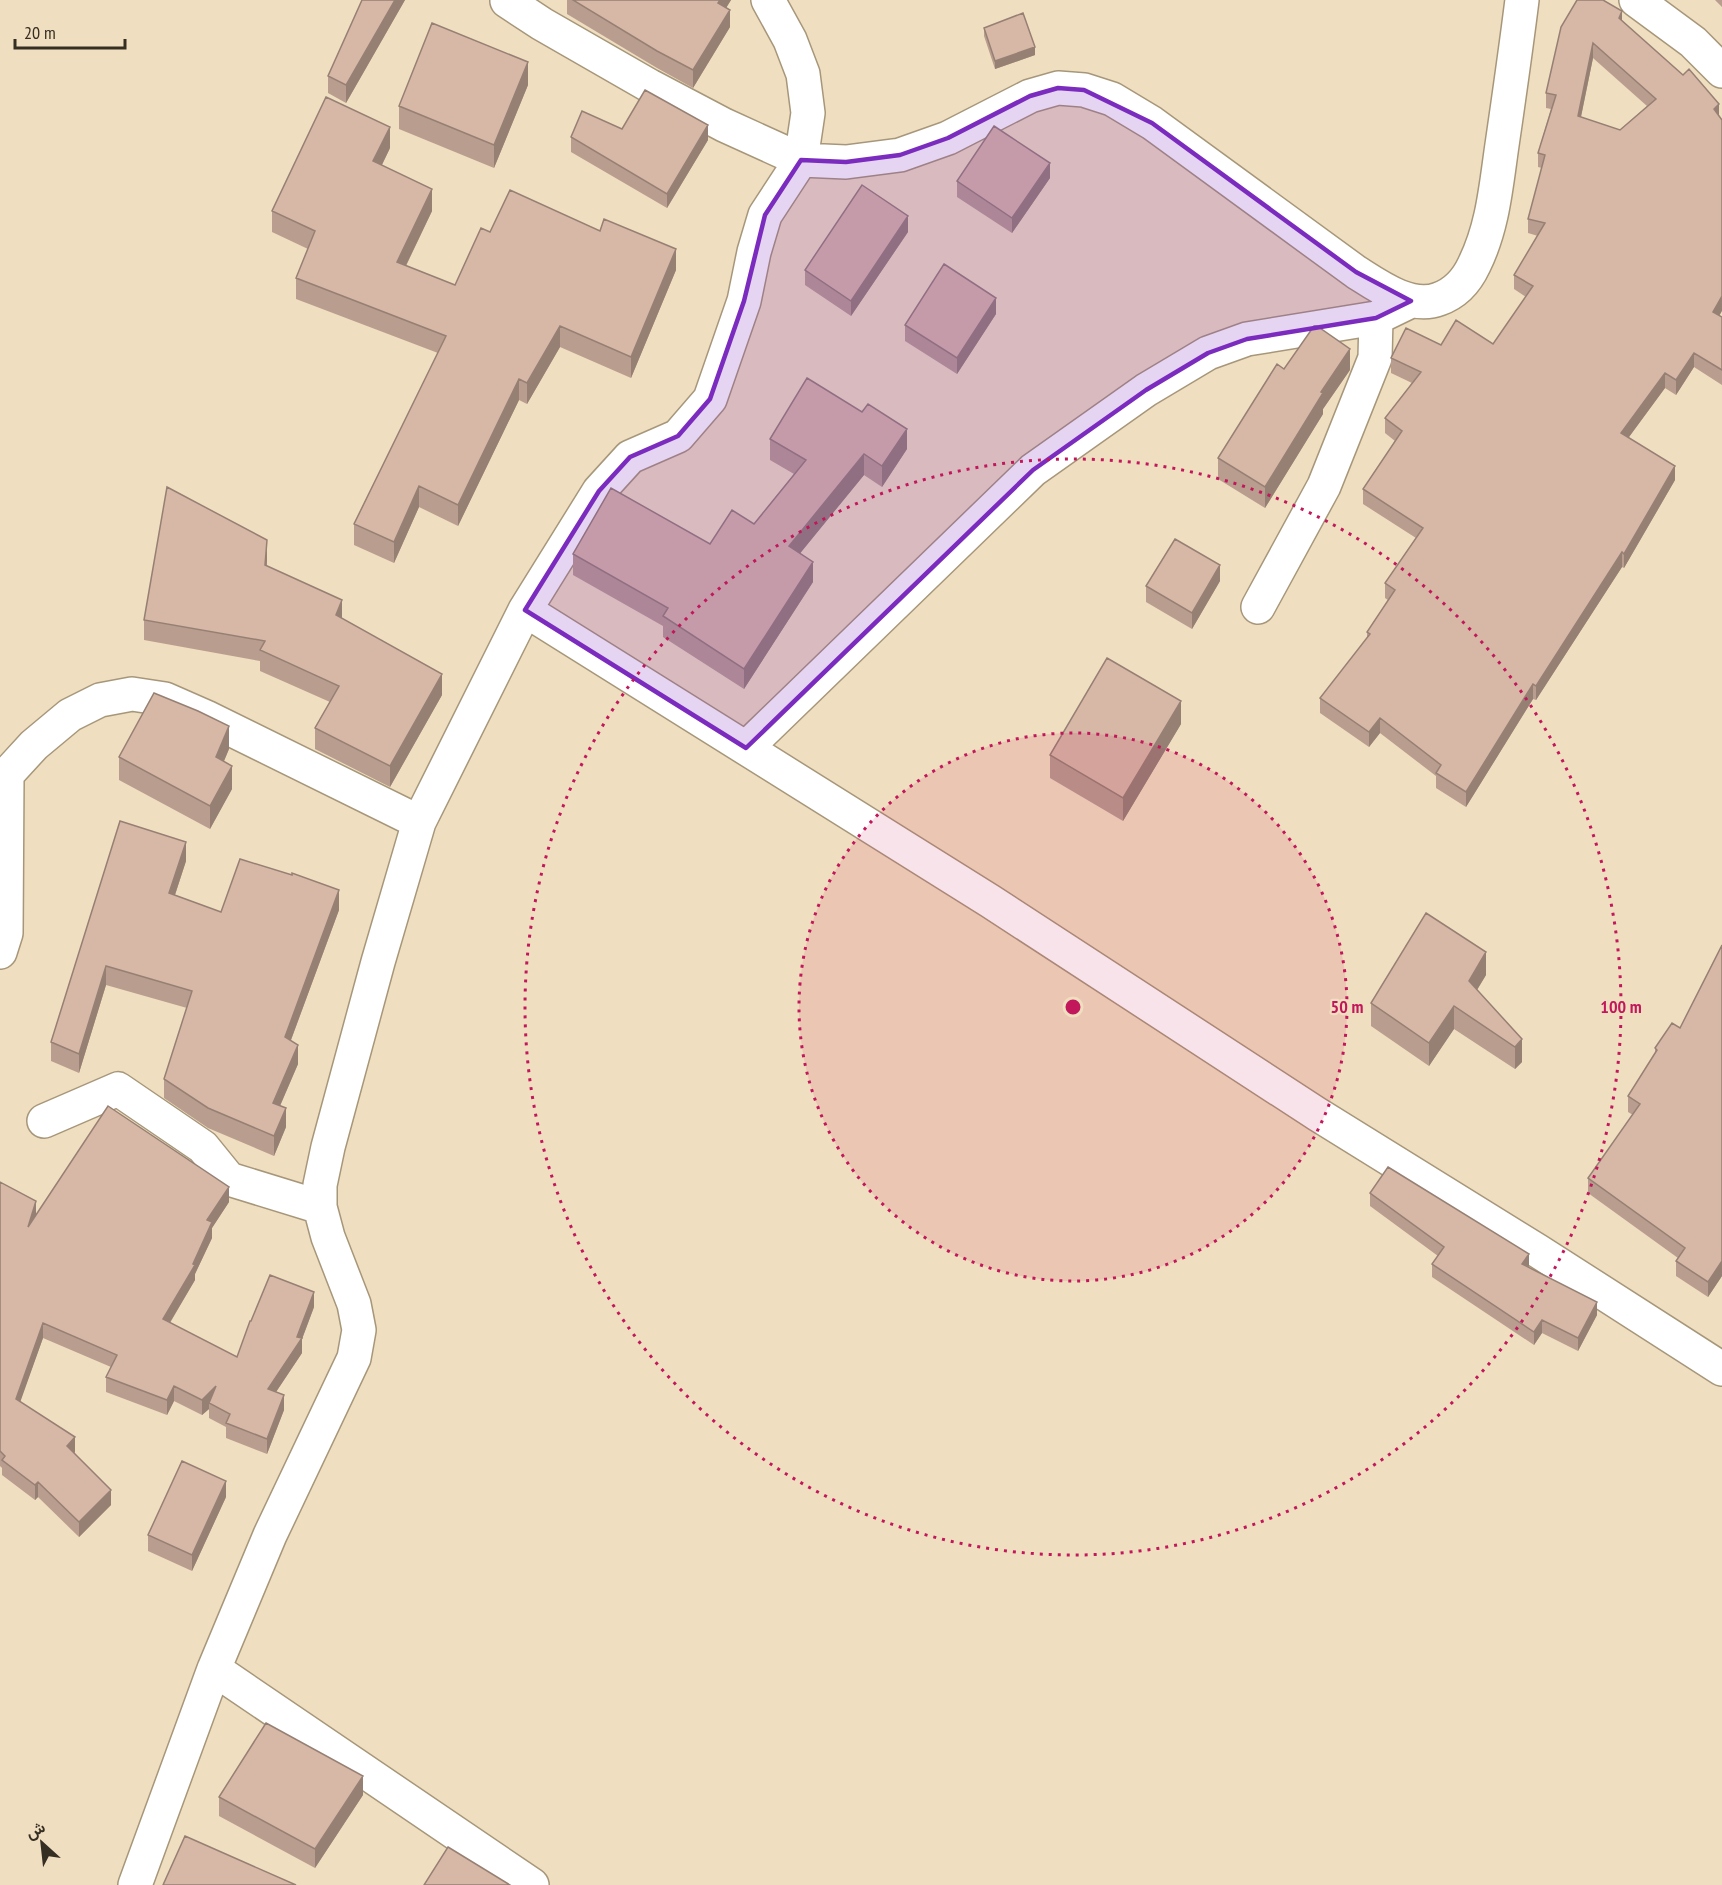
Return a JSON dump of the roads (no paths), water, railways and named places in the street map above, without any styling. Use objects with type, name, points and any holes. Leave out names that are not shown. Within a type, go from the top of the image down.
[{"type":"street","points":[[507,0],[542,24],[650,86],[801,160],[846,162],[900,155],[948,138],[1030,96],[1058,88],[1084,90],[1112,99],[1152,123],[1356,272],[1385,290],[1411,301]]},
{"type":"street","points":[[135,1885],[214,1669],[270,1535],[354,1358],[359,1330],[354,1304],[328,1237],[320,1207],[320,1185],[328,1147],[378,962],[419,822],[525,610],[599,491],[630,457],[678,436],[710,399],[744,301],[754,252],[765,215],[801,160],[808,112],[803,74],[790,40],[768,0]]},
{"type":"street","points":[[746,748],[1033,470],[1146,390],[1208,352],[1247,339],[1376,318],[1411,301],[1438,300],[1459,288],[1484,242],[1493,207],[1522,0]]},
{"type":"street","points":[[1636,0],[1693,42],[1722,71]]},
{"type":"street","points":[[1258,607],[1323,486],[1376,358],[1376,318]]},
{"type":"street","points":[[525,610],[990,901],[1317,1114],[1538,1251],[1722,1369]]},
{"type":"street","points":[[0,952],[6,933],[4,779],[34,745],[70,715],[100,700],[132,694],[165,699],[419,822]]},
{"type":"street","points":[[44,1120],[118,1089],[203,1147],[229,1179],[320,1207]]},
{"type":"street","points":[[214,1669],[532,1885]]}]
